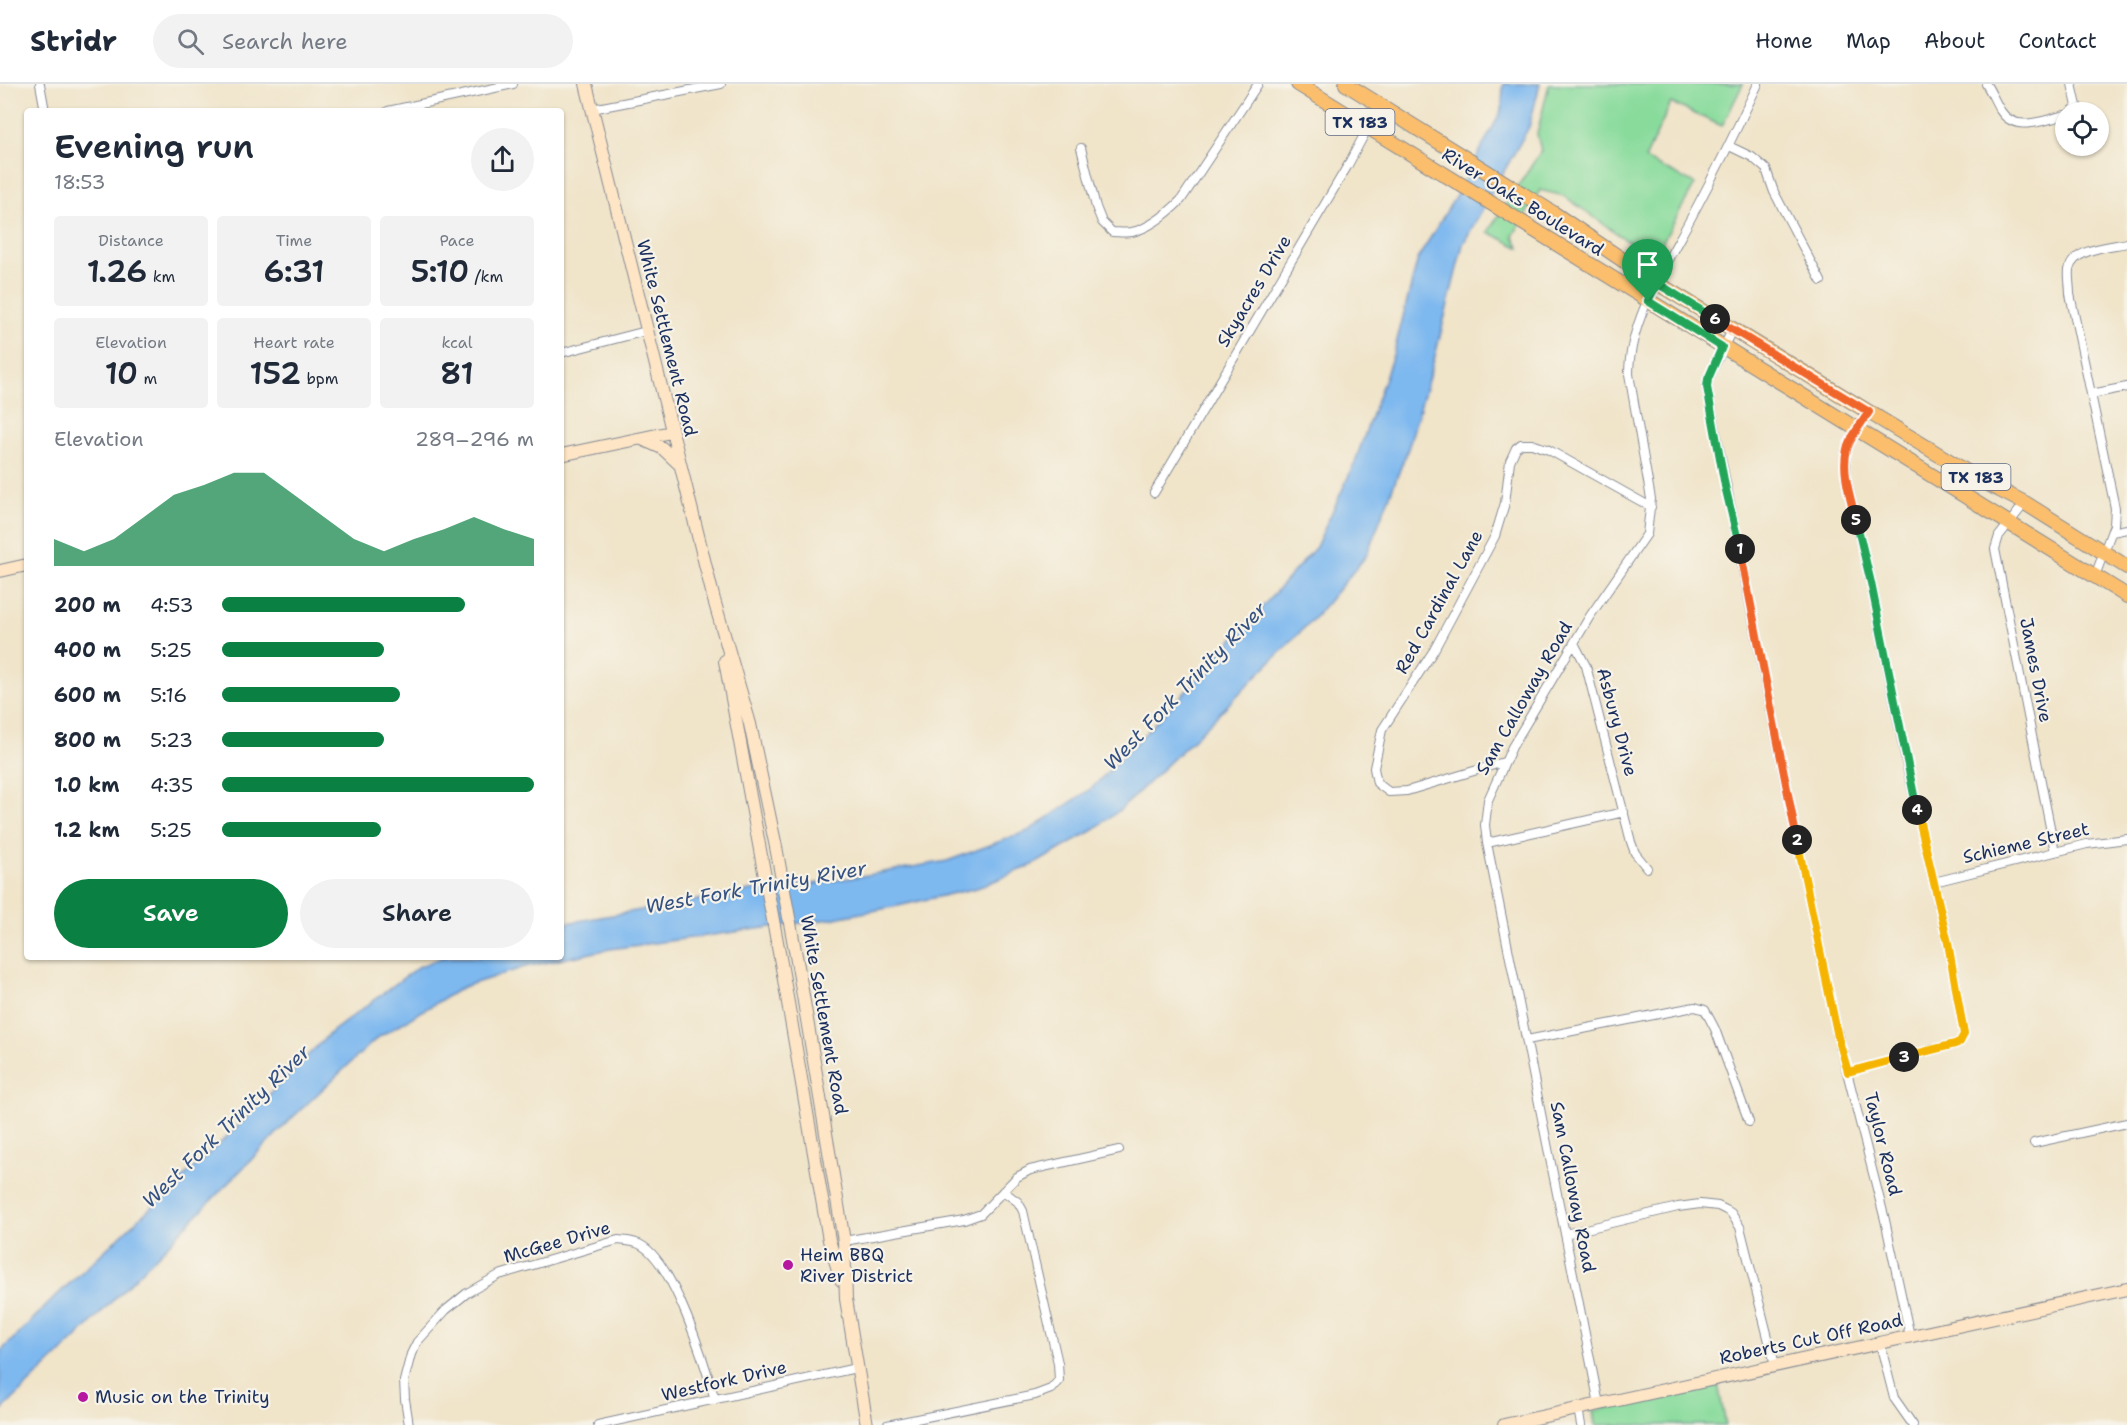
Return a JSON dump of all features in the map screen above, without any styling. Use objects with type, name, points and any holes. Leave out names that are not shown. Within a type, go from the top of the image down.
[{"type":"main road","name":"White Settlement Road","points":[[586,84],[714,600],[750,724],[776,847],[844,1241],[846,1299],[867,1425]]},
{"type":"main road","name":"TX 183","points":[[1298,84],[1367,126]]},
{"type":"main road","name":"TX 183","points":[[1346,84],[1380,105]]},
{"type":"main road","name":"River Oaks Boulevard","points":[[1380,105],[1553,213],[1731,330],[1982,481],[2025,503],[2127,567]]},
{"type":"main road","name":"River Oaks Boulevard","points":[[1367,126],[2127,596]]},
{"type":"main road","points":[[564,454],[671,432]]},
{"type":"main road","points":[[641,439],[662,448],[680,464]]},
{"type":"main road","points":[[0,571],[24,566]]},
{"type":"main road","name":"White Settlement Road","points":[[714,600],[829,1240],[846,1299]]},
{"type":"main road","points":[[824,1209],[837,1207]]},
{"type":"main road","name":"Roberts Cut Off Road","points":[[1504,1425],[2127,1289]]},
{"type":"street","points":[[40,84],[44,108]]},
{"type":"street","points":[[402,108],[513,84]]},
{"type":"street","points":[[592,109],[721,84]]},
{"type":"street","points":[[1081,148],[1102,222],[1112,232],[1132,232],[1152,223],[1181,200],[1258,84]]},
{"type":"street","name":"Sam Calloway Road","points":[[1599,1404],[1485,825],[1488,801],[1504,762],[1590,616],[1647,534],[1651,499],[1629,374],[1634,335],[1648,301],[1758,84]]},
{"type":"street","points":[[1986,84],[2000,111],[2012,122],[2027,124],[2055,118]]},
{"type":"street","points":[[2072,84],[2076,102]]},
{"type":"street","name":"Skyacres Drive","points":[[1154,493],[1348,165],[1380,105]]},
{"type":"street","points":[[1728,146],[1752,158],[1766,169],[1774,192],[1821,280]]},
{"type":"street","points":[[2095,576],[2112,532],[2115,508],[2070,294],[2069,270],[2075,259],[2083,253],[2127,243]]},
{"type":"street","name":"Taylor Road","points":[[1731,330],[1708,379],[1707,387],[1725,486],[1740,550],[1838,1037],[1885,1220],[1910,1336]]},
{"type":"street","points":[[564,352],[646,331]]},
{"type":"street","points":[[2091,394],[2127,387]]},
{"type":"street","points":[[1848,1072],[1955,1044],[1963,1038],[1964,1034],[1948,943],[1908,771],[1871,583],[1846,478],[1846,452],[1869,412]]},
{"type":"street","name":"Red Cardinal Lane","points":[[1504,762],[1407,791],[1389,792],[1377,783],[1374,768],[1382,730],[1434,650],[1495,536],[1505,503],[1510,461],[1516,448],[1521,444],[1532,444],[1549,450],[1651,507]]},
{"type":"street","name":"James Drive","points":[[2025,503],[1999,536],[1995,549],[2055,852]]},
{"type":"street","points":[[2112,532],[2127,529]]},
{"type":"street","name":"Asbury Drive","points":[[1574,643],[1586,666],[1635,853],[1647,868]]},
{"type":"street","points":[[1487,843],[1624,812]]},
{"type":"street","name":"Schieme Street","points":[[1934,882],[2087,844],[2127,839]]},
{"type":"street","points":[[1527,1040],[1689,1008],[1705,1010],[1715,1029],[1749,1122]]},
{"type":"street","points":[[2034,1143],[2127,1123]]},
{"type":"street","points":[[844,1241],[964,1220],[981,1214],[1017,1177],[1030,1170],[1119,1150]]},
{"type":"street","points":[[887,1425],[1035,1395],[1051,1389],[1059,1380],[1058,1363],[1023,1211],[1018,1202],[1004,1191]]},
{"type":"street","points":[[1565,1234],[1700,1204],[1718,1206],[1731,1213],[1740,1227],[1775,1365]]},
{"type":"street","name":"McGee Drive","points":[[409,1425],[405,1381],[411,1354],[417,1342],[446,1310],[466,1293],[499,1275],[618,1240],[641,1245],[658,1261],[688,1318],[715,1400]]},
{"type":"street","points":[[1880,1342],[1894,1398],[1913,1425]]},
{"type":"street","name":"Westfork Drive","points":[[598,1425],[856,1368]]},
{"type":"street","points":[[1578,1408],[1581,1425]]},
{"type":"green space","points":[[1549,84],[1743,84],[1722,126],[1671,103],[1645,159],[1695,184],[1653,259],[1564,196],[1540,190],[1513,236],[1520,248],[1488,232],[1541,151],[1537,134]]},
{"type":"green space","points":[[1718,1384],[1726,1425],[1595,1425],[1593,1411]]},
{"type":"water","points":[[1503,84],[1540,84],[1529,127],[1463,244],[1435,356],[1408,449],[1366,556],[1318,614],[1120,810],[1090,832],[1033,865],[977,888],[830,919],[610,949],[564,959],[564,923],[750,891],[821,883],[947,861],[1028,831],[1092,788],[1190,687],[1316,547],[1355,462],[1394,352],[1418,258],[1454,199],[1500,114]]},
{"type":"water","points":[[436,960],[558,960],[525,967],[463,987],[377,1038],[292,1118],[0,1412],[0,1352],[56,1296],[234,1130],[329,1034],[418,967]]},
{"type":"place","name":"Heim BBQ River District","points":[[788,1265]]},
{"type":"place","name":"Music on the Trinity","points":[[83,1397]]},
{"type":"route","points":[[1657,283],[1869,412],[1851,438],[1846,452],[1846,478],[1871,583],[1908,771],[1948,943],[1964,1034],[1960,1042],[1848,1072],[1838,1037],[1792,816],[1707,387],[1708,379],[1722,347],[1648,301],[1657,283]]},
{"type":"water label","name":"West Fork Trinity River","points":[[1185,686]]},
{"type":"water label","name":"West Fork Trinity River","points":[[756,887]]},
{"type":"water label","name":"West Fork Trinity River","points":[[226,1126]]}]
